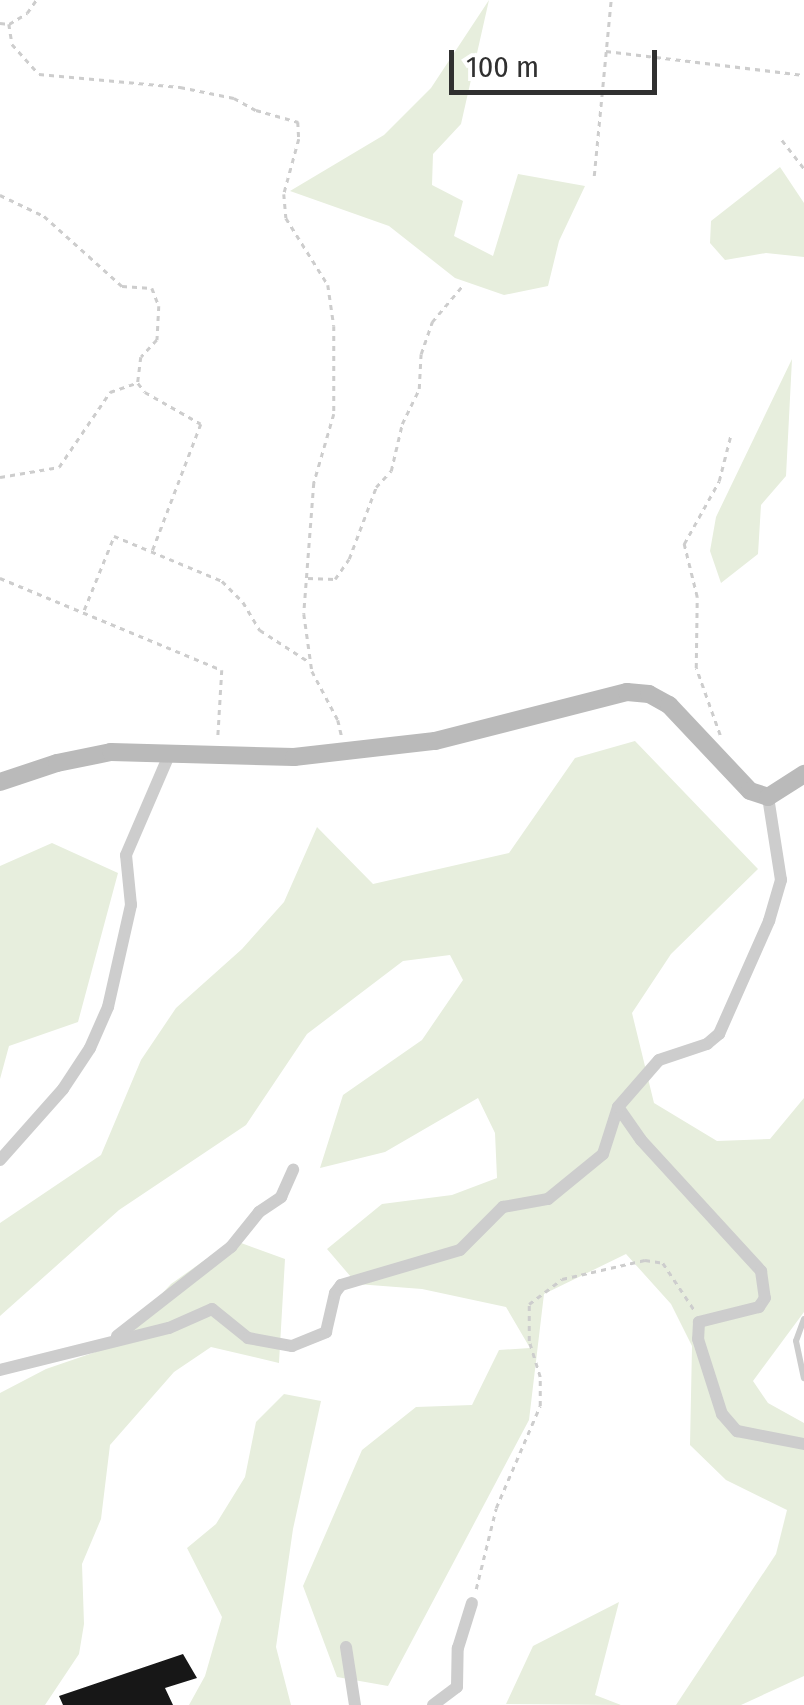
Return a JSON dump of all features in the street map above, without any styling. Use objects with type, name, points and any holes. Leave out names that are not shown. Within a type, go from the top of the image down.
[{"type":"street","points":[[0,782],[89,754],[346,754],[508,726],[627,692],[650,694],[669,705],[750,791],[768,798]]},
{"type":"street","points":[[0,1160],[63,1089],[90,1048],[108,1007],[131,905],[126,855],[170,753]]},
{"type":"street","points":[[768,798],[804,774]]},
{"type":"street","points":[[0,1370],[192,1321],[212,1309],[248,1338],[292,1346],[322,1336],[341,1285],[460,1250],[502,1208],[548,1198],[590,1167],[604,1154],[618,1107],[659,1060],[707,1044],[719,1034],[769,920],[781,880],[768,798]]},
{"type":"street","points":[[618,1107],[641,1140],[762,1271],[766,1298],[759,1307],[700,1322],[698,1340],[722,1414],[737,1431],[804,1444]]},
{"type":"street","points":[[114,1340],[167,1293],[182,1287],[231,1247],[260,1212],[281,1197],[294,1170]]},
{"type":"street","points":[[433,1705],[457,1688],[458,1648],[472,1602]]},
{"type":"street","points":[[346,1647],[354,1705]]},
{"type":"lane","points":[[804,1319],[800,1340],[804,1378]]},
{"type":"path","points":[[0,23],[10,24],[27,13],[36,0]]},
{"type":"path","points":[[594,176],[611,0]]},
{"type":"path","points":[[10,24],[12,44],[38,74],[180,86],[234,98],[256,110],[298,122],[299,139],[284,194],[286,218],[328,284],[334,326],[334,414],[314,482],[304,614],[310,662],[338,720],[346,754]]},
{"type":"path","points":[[606,51],[804,75]]},
{"type":"path","points":[[782,140],[804,168]]},
{"type":"path","points":[[0,195],[44,216],[122,286],[152,288],[161,323],[157,340],[141,357],[138,383],[145,392],[202,424],[152,552]]},
{"type":"path","points":[[307,578],[335,579],[349,559],[376,487],[391,471],[402,424],[419,389],[422,354],[432,322],[463,285]]},
{"type":"path","points":[[0,477],[59,467],[110,392],[138,383]]},
{"type":"path","points":[[726,749],[696,668],[697,597],[684,544],[719,481],[732,434]]},
{"type":"path","points":[[83,612],[114,536],[222,581],[243,602],[260,630],[310,662]]},
{"type":"path","points":[[0,578],[222,670],[217,754]]},
{"type":"path","points":[[472,1602],[496,1508],[540,1406],[542,1390],[527,1315],[536,1296],[562,1279],[610,1265],[663,1263],[700,1322]]},
{"type":"green space","points":[[489,0],[461,124],[433,154],[432,185],[463,201],[454,236],[493,256],[518,174],[585,186],[559,241],[548,286],[504,295],[455,278],[389,226],[290,191],[384,135],[431,88]]},
{"type":"green space","points":[[780,167],[804,203],[804,257],[766,253],[725,260],[710,243],[711,221]]},
{"type":"green space","points":[[792,359],[786,476],[761,505],[758,554],[721,583],[710,551],[716,517]]},
{"type":"green space","points":[[635,741],[758,869],[671,954],[632,1013],[654,1103],[717,1141],[770,1139],[804,1098],[804,1312],[753,1381],[768,1403],[804,1423],[804,1676],[741,1705],[676,1705],[776,1554],[787,1510],[726,1480],[690,1445],[692,1346],[671,1304],[626,1254],[544,1294],[529,1420],[388,1686],[337,1677],[303,1586],[362,1450],[416,1407],[472,1405],[499,1350],[530,1348],[506,1307],[422,1289],[357,1284],[327,1249],[382,1204],[452,1195],[497,1178],[495,1133],[478,1098],[385,1152],[320,1168],[343,1095],[422,1040],[463,980],[450,955],[403,961],[307,1034],[246,1125],[119,1210],[0,1316],[0,1223],[101,1155],[141,1060],[176,1008],[242,949],[284,902],[317,827],[373,884],[509,853],[575,758]]},
{"type":"green space","points":[[52,843],[118,873],[78,1022],[9,1046],[0,1079],[0,866]]},
{"type":"green space","points":[[233,1240],[285,1259],[279,1363],[211,1347],[174,1372],[110,1445],[101,1519],[82,1564],[84,1624],[79,1654],[45,1705],[0,1705],[0,1393],[46,1369],[113,1346],[171,1284]]},
{"type":"green space","points":[[284,1394],[321,1401],[293,1529],[276,1647],[291,1705],[189,1705],[205,1676],[222,1617],[187,1548],[216,1524],[245,1477],[256,1422]]},
{"type":"green space","points":[[619,1602],[595,1695],[621,1705],[506,1704],[533,1646]]},
{"type":"building","points":[[183,1654],[197,1678],[165,1688],[173,1705],[63,1705],[59,1696]]}]
